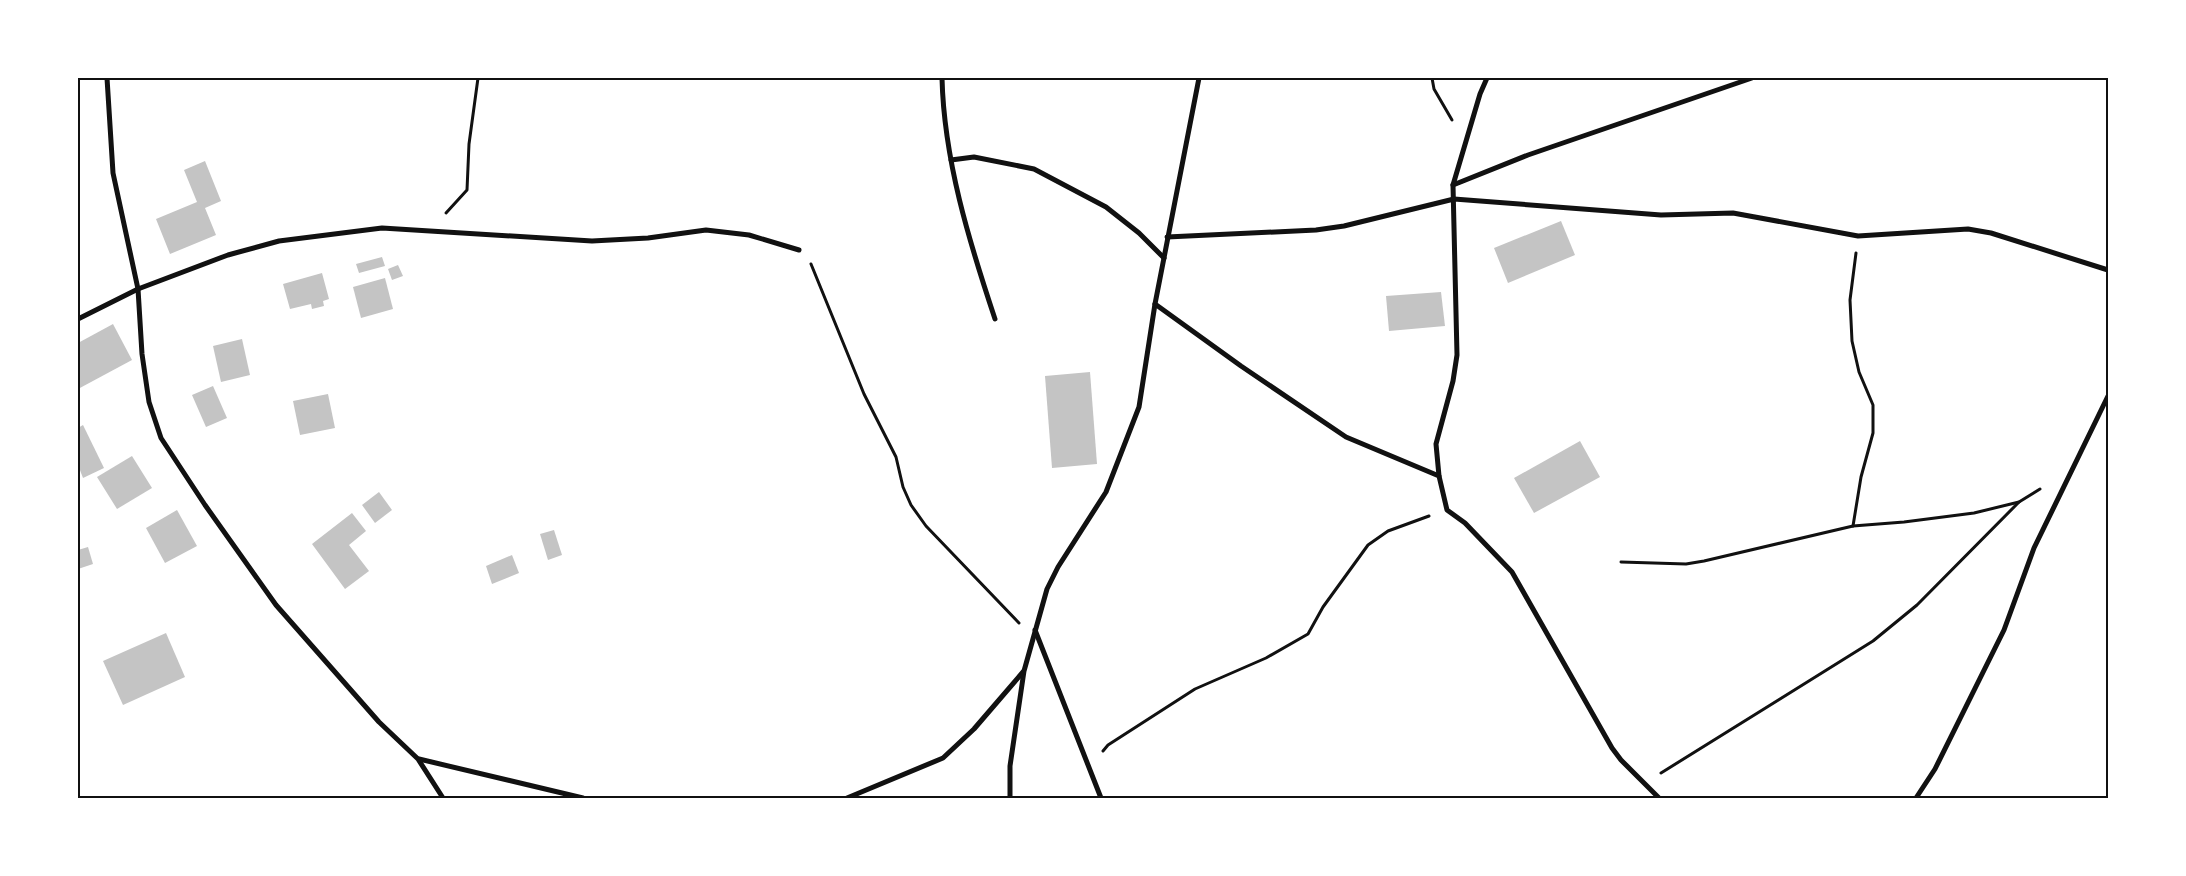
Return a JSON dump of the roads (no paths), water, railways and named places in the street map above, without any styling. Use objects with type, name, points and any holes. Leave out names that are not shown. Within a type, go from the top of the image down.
[{"type":"street","points":[[107,78],[113,173],[138,289],[142,354],[149,402],[161,438],[204,504],[276,605],[379,722],[418,759],[443,798]]},
{"type":"street","points":[[942,78],[946,137],[951,160],[973,251],[995,319]]},
{"type":"street","points":[[1010,798],[1010,766],[1024,671],[1047,589],[1058,568],[1106,492],[1139,406],[1167,237],[1199,78]]},
{"type":"street","points":[[1487,78],[1480,94],[1453,185],[1457,355],[1453,381],[1436,444],[1438,476],[1447,510],[1464,523],[1512,572],[1612,748],[1643,784],[1659,798]]},
{"type":"street","points":[[1453,185],[1528,155],[1752,78]]},
{"type":"street","points":[[951,160],[974,157],[1034,169],[1106,207],[1139,233],[1164,258]]},
{"type":"street","points":[[1167,237],[1316,230],[1344,226],[1454,199],[1661,216],[1733,213],[1858,236],[1968,230],[1991,233],[2108,270]]},
{"type":"street","points":[[78,319],[138,289],[228,255],[279,241],[382,228],[592,240],[648,238],[706,230],[749,236],[799,250]]},
{"type":"street","points":[[1155,304],[1241,366],[1346,437],[1438,476]]},
{"type":"street","points":[[1916,798],[1935,769],[2004,630],[2034,548],[2108,396]]},
{"type":"street","points":[[1035,630],[1101,798]]},
{"type":"street","points":[[847,798],[943,758],[979,724],[1024,671]]},
{"type":"street","points":[[418,759],[584,798]]}]
